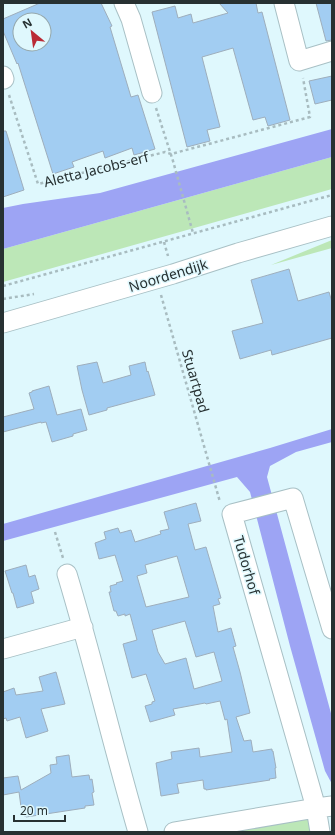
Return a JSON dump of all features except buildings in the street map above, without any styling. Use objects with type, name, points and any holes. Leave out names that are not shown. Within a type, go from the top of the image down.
[{"type":"street","points":[[124,3],[131,19],[152,93]]},
{"type":"street","points":[[284,3],[299,61],[332,51]]},
{"type":"street","name":"Noordendijk","points":[[3,323],[332,226]]},
{"type":"street","name":"Tudorhof","points":[[324,807],[232,514],[293,498],[332,629]]},
{"type":"street","points":[[67,574],[83,626],[121,773],[138,832]]},
{"type":"street","points":[[3,649],[83,626]]},
{"type":"street","points":[[174,832],[324,807],[320,832]]},
{"type":"path","name":"Aletta Jacobs-erf","points":[[4,78],[38,184],[165,152],[171,154],[310,117],[299,61]]},
{"type":"path","points":[[152,93],[193,233]]},
{"type":"path","points":[[3,286],[332,195]]},
{"type":"path","name":"Stuartpad","points":[[156,279],[209,460],[216,489]]},
{"type":"path","points":[[55,532],[67,574]]},
{"type":"green space","points":[[332,157],[332,189],[3,282],[3,249]]},
{"type":"green space","points":[[332,240],[332,248],[271,265]]},
{"type":"green space","points":[[307,819],[311,825],[309,832],[202,832]]},
{"type":"water","points":[[332,129],[332,157],[3,249],[3,208],[100,193]]},
{"type":"water","points":[[332,429],[332,442],[296,452],[270,466],[267,477],[332,717],[332,784],[325,771],[290,646],[250,492],[237,477],[3,541],[3,524]]}]
